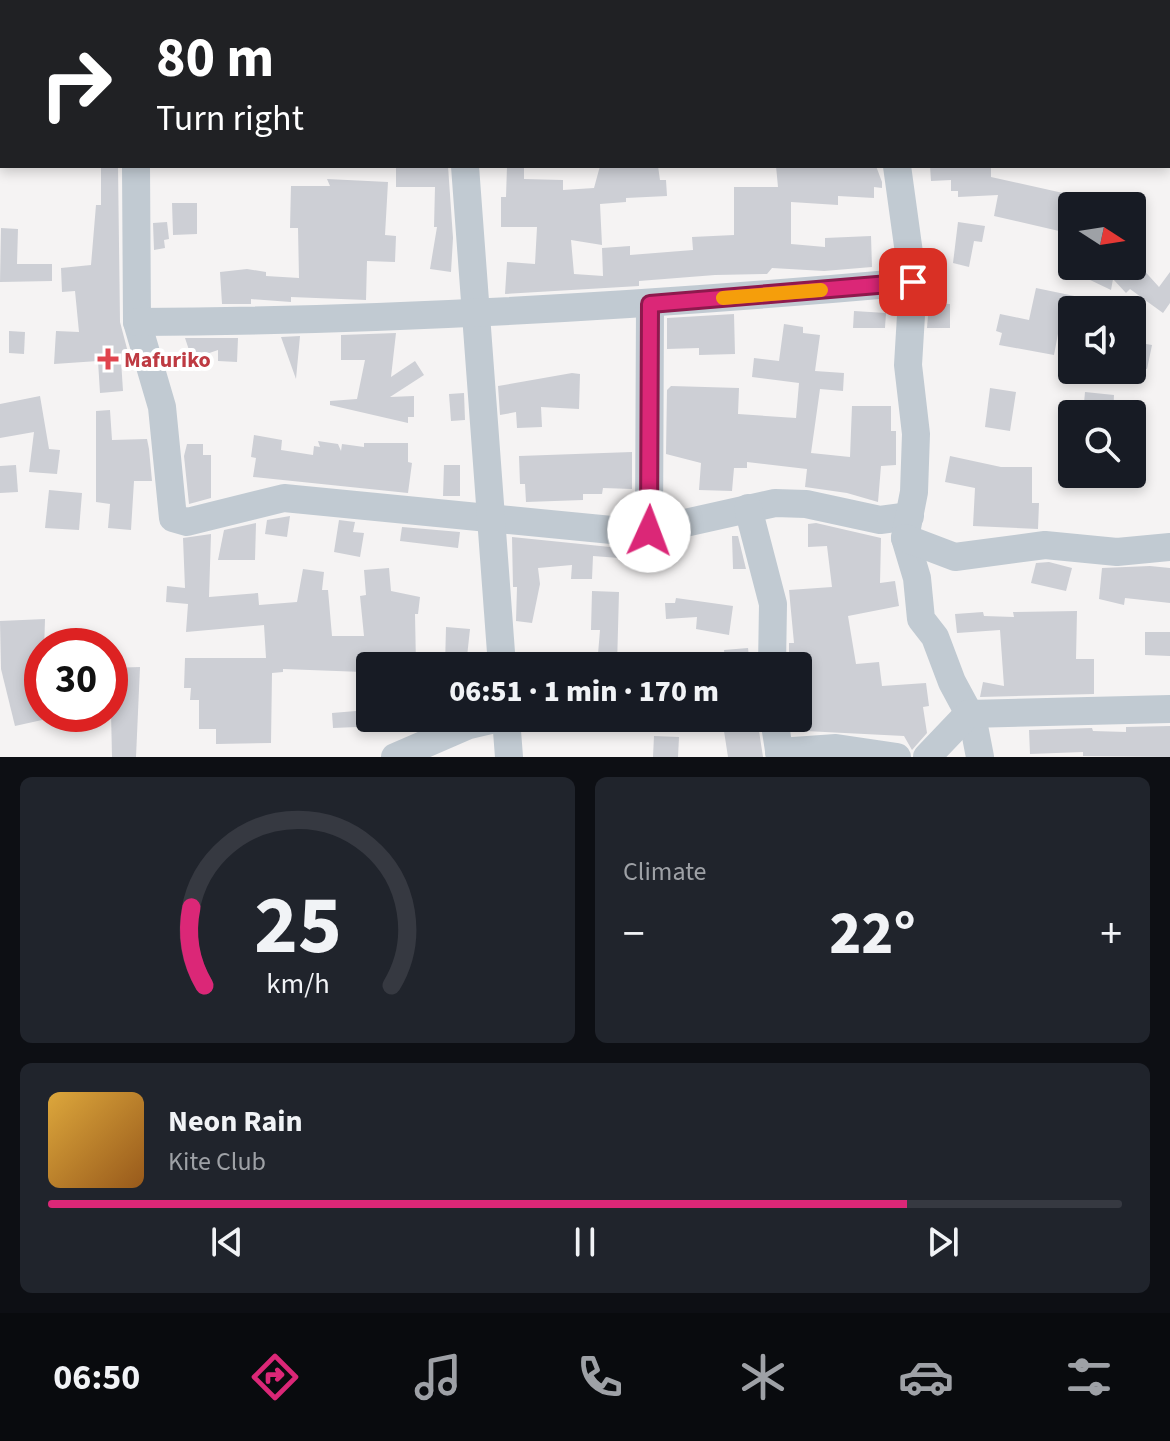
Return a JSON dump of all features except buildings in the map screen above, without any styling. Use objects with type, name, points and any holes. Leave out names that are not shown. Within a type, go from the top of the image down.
[{"type":"street","points":[[136,168],[137,322],[162,407],[173,518],[187,522],[284,498],[649,531],[775,503],[806,504],[907,527],[955,557],[1045,545],[1117,552],[1170,547]]},
{"type":"street","points":[[465,168],[488,516],[501,652]]},
{"type":"street","points":[[897,168],[913,282],[908,365],[916,434],[907,527],[921,619],[935,637],[978,737],[980,757]]},
{"type":"street","points":[[137,322],[307,321],[650,304],[913,282]]},
{"type":"street","points":[[649,531],[650,304]]},
{"type":"street","points":[[748,508],[773,604],[772,652]]},
{"type":"street","points":[[927,757],[968,714],[1170,709]]},
{"type":"street","points":[[395,757],[453,732]]},
{"type":"street","points":[[507,732],[509,757]]},
{"type":"street","points":[[776,732],[780,754],[836,748],[897,757]]},
{"type":"slow traffic","points":[[723,298],[821,290]]},
{"type":"place","name":"Mafuriko","points":[[108,359]]},
{"type":"route","points":[[649,531],[650,304],[913,282]]}]
